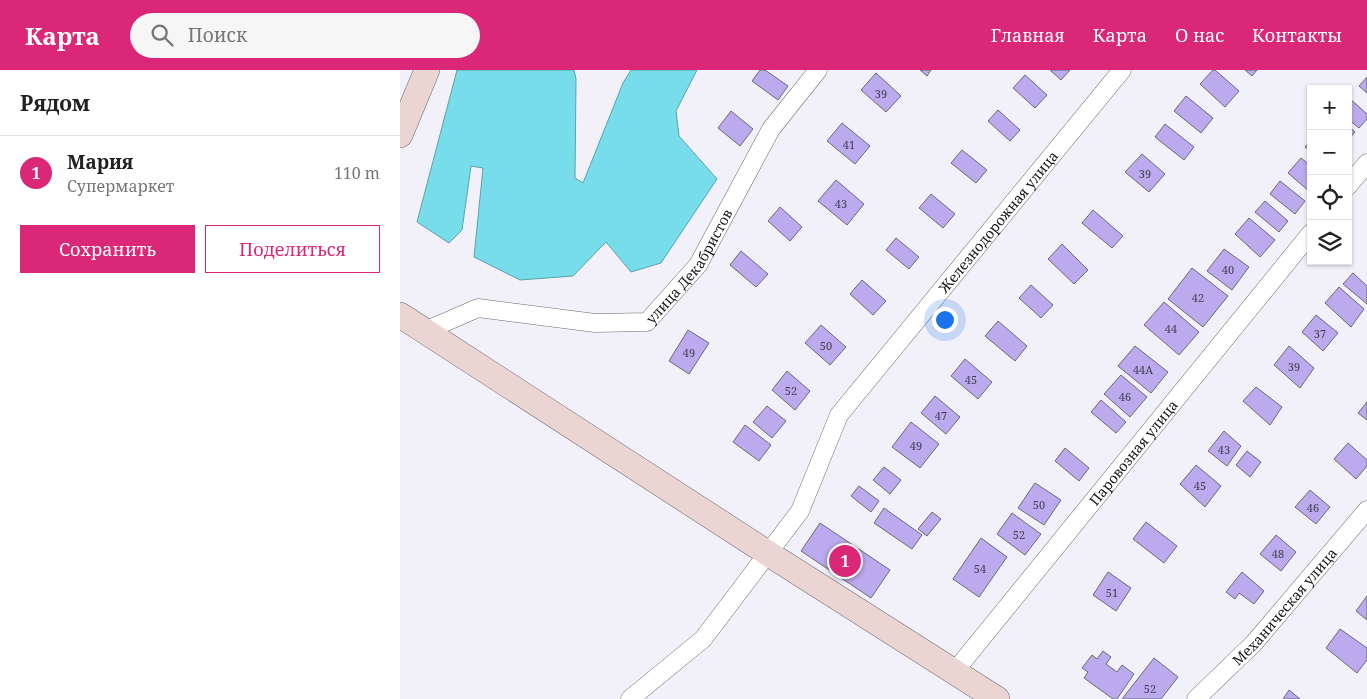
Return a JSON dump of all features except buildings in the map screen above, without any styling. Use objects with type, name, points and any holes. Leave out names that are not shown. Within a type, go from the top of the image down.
[{"type":"main road","points":[[400,135],[427,70]]},
{"type":"main road","points":[[400,315],[997,699]]},
{"type":"street","name":"улица Декабристов","points":[[425,331],[478,308],[595,323],[646,322],[698,264],[772,129],[818,70]]},
{"type":"street","name":"Железнодорожная улица","points":[[630,699],[703,639],[800,511],[839,415],[1122,70]]},
{"type":"street","points":[[1352,181],[1367,163]]},
{"type":"street","name":"Паровозная улица","points":[[956,671],[1307,238]]},
{"type":"street","name":"Механическая улица","points":[[1196,699],[1254,643],[1367,510]]},
{"type":"water","points":[[457,70],[574,70],[576,79],[575,178],[583,183],[623,83],[631,70],[697,70],[676,111],[679,136],[717,179],[661,263],[631,272],[606,242],[573,276],[520,280],[474,257],[483,168],[471,166],[462,230],[449,243],[417,222]]},
{"type":"place","name":"Мария","points":[[845,561]]}]
